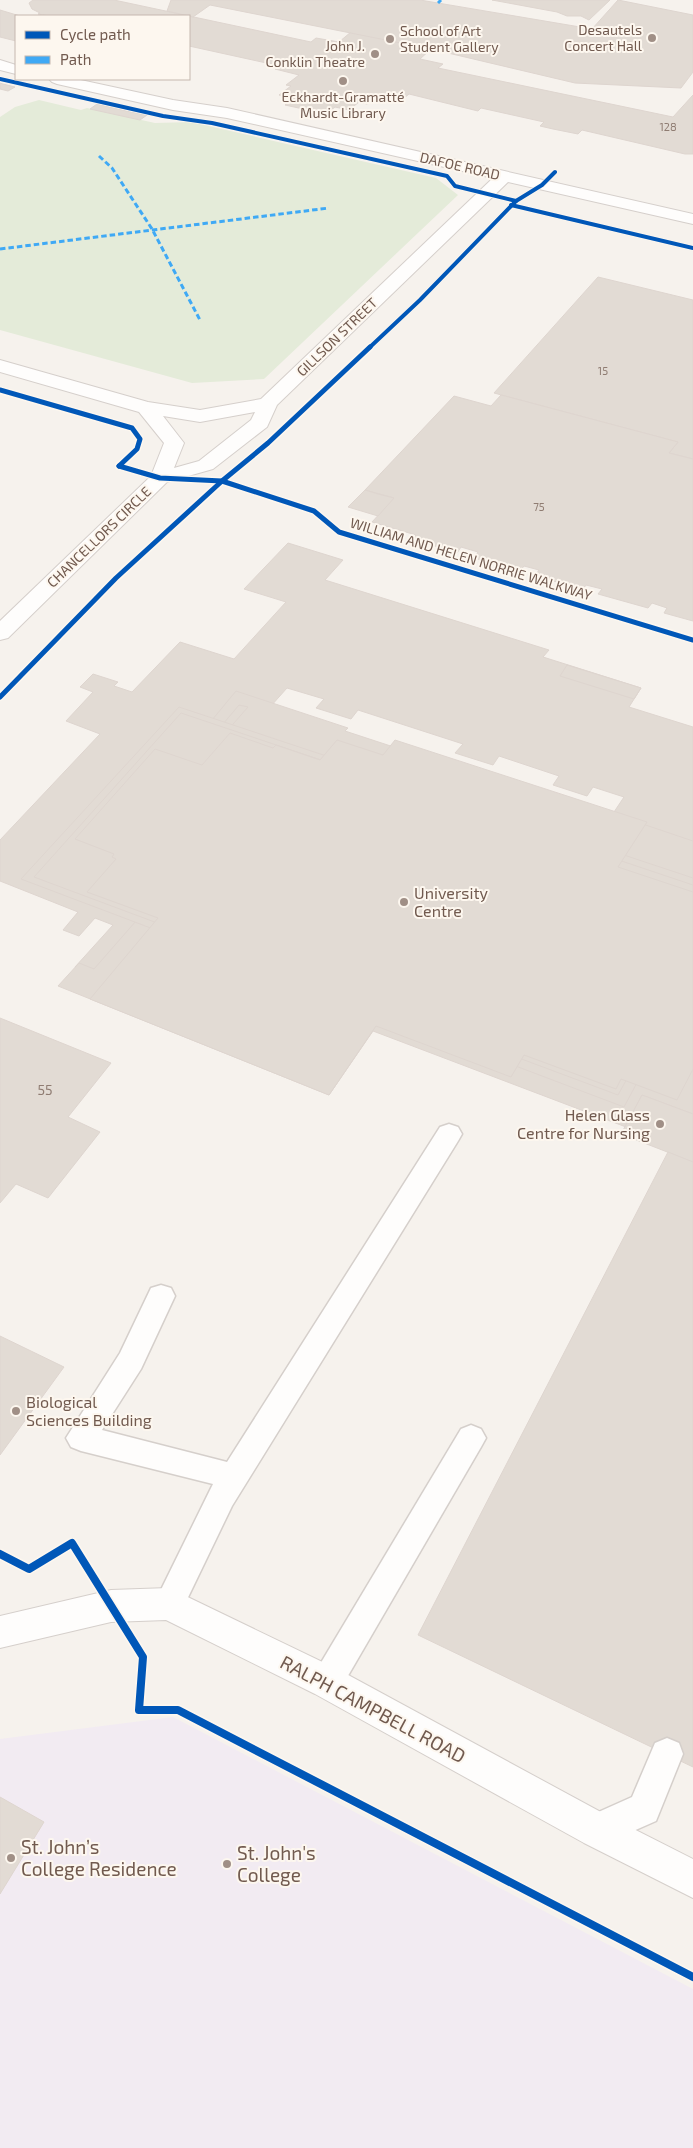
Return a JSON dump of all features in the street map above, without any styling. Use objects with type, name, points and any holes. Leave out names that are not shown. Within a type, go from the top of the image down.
[{"type":"street","points":[[0,57],[15,60]]},
{"type":"street","points":[[0,65],[15,70]]},
{"type":"street","name":"DAFOE ROAD","points":[[61,80],[173,105],[227,113],[693,219]]},
{"type":"street","name":"DAFOE ROAD","points":[[100,80],[212,105],[227,113]]},
{"type":"street","name":"GILLSON STREET","points":[[160,478],[206,465],[260,423],[268,403],[505,176]]},
{"type":"street","points":[[0,366],[146,408],[200,416],[268,403]]},
{"type":"street","name":"CHANCELLORS CIRCLE","points":[[0,633],[160,478],[174,443],[146,408]]},
{"type":"street","name":"RALPH CAMPBELL ROAD","points":[[0,1632],[111,1606],[169,1604],[327,1682],[597,1830],[693,1879]]},
{"type":"lane","points":[[169,1604],[222,1497],[449,1134]]},
{"type":"lane","points":[[161,1296],[131,1361],[81,1438],[235,1477]]},
{"type":"lane","points":[[327,1682],[471,1438]]},
{"type":"lane","points":[[597,1830],[644,1809],[667,1754]]},
{"type":"shaded area","name":"St. John's College","points":[[173,1717],[693,1989],[693,2148],[0,2148],[0,1739]]},
{"type":"green space","points":[[39,100],[81,110],[87,108],[155,123],[191,122],[436,178],[458,195],[264,379],[192,383],[0,330],[0,117],[15,107]]},
{"type":"building","points":[[33,0],[114,0],[184,15],[44,15],[38,14],[40,13],[32,9],[29,3]]},
{"type":"building","points":[[171,0],[420,0],[592,29],[618,0],[693,15],[693,72],[681,88],[575,83],[431,49],[210,5],[193,17],[167,11]]},
{"type":"building","points":[[492,0],[610,0],[589,20],[581,16],[567,16],[557,12]]},
{"type":"building","points":[[0,10],[17,15],[15,15],[15,41],[0,37]]},
{"type":"building","points":[[190,16],[311,42],[316,38],[339,42],[351,32],[431,49],[420,59],[443,64],[438,68],[673,117],[693,95],[693,154],[685,154],[582,130],[578,134],[553,129],[540,126],[544,122],[481,108],[478,111],[409,94],[404,98],[381,93],[367,104],[359,102],[349,110],[335,107],[326,114],[285,105],[294,98],[279,95],[291,86],[286,85],[299,75],[275,69],[280,66],[190,46]]},
{"type":"building","points":[[0,83],[15,87],[8,91],[0,89]]},
{"type":"building","points":[[97,104],[147,115],[140,120],[90,109]]},
{"type":"building","points":[[598,277],[693,300],[693,459],[669,453],[678,442],[494,393]]},
{"type":"building","points":[[501,395],[678,442],[669,453],[693,459],[693,621],[664,613],[667,608],[652,603],[648,608],[598,594],[602,589],[586,585],[583,589],[535,576],[539,570],[524,566],[520,571],[474,558],[478,552],[461,547],[457,553],[413,539],[416,535],[372,522],[394,498],[365,490],[454,396],[491,406]]},
{"type":"building","points":[[365,490],[394,498],[378,516],[348,507]]},
{"type":"building","points":[[288,543],[343,560],[325,580],[549,650],[543,657],[641,688],[629,707],[693,727],[693,846],[610,818],[624,797],[593,787],[587,796],[553,785],[559,776],[499,756],[493,765],[455,753],[463,744],[358,710],[351,719],[316,708],[324,699],[287,688],[172,817],[216,834],[95,975],[75,967],[113,925],[95,918],[79,936],[63,930],[78,912],[0,881],[0,840],[100,734],[66,721],[93,692],[80,687],[93,674],[118,682],[114,686],[132,692],[180,642],[234,659],[286,602],[244,589]]},
{"type":"building","points":[[567,665],[641,688],[634,699],[560,676]]},
{"type":"building","name":"University Centre","points":[[236,691],[348,728],[345,731],[610,818],[613,814],[693,841],[693,1114],[642,1095],[626,1127],[373,1031],[329,1095],[58,986],[79,963],[94,969],[143,913],[87,892],[116,859],[112,857],[114,854],[75,839],[155,749],[198,764],[248,707],[239,705],[223,724],[212,720]]},
{"type":"building","points":[[179,707],[693,878],[693,978],[624,1107],[21,879]],"holes":[[[148,761],[223,787],[162,858],[86,829]],[[407,843],[613,916],[555,1007],[342,929]]]},
{"type":"building","points":[[181,713],[693,885],[693,959],[618,1095],[34,877]],"holes":[[[407,843],[613,916],[555,1007],[342,929]]]},
{"type":"building","name":"University Centre","points":[[230,733],[273,748],[276,745],[320,760],[337,740],[383,755],[395,740],[647,822],[618,867],[693,892],[693,1069],[677,1100],[621,1079],[616,1089],[524,1055],[511,1077],[376,1026],[329,1095],[90,999],[158,918],[87,892],[116,859],[112,857],[114,854],[75,839],[155,749],[202,765]]},
{"type":"building","points":[[0,1018],[111,1063],[68,1117],[100,1132],[48,1198],[16,1184],[0,1203]]},
{"type":"building","name":"Helen Glass Centre for Nursing","points":[[642,1095],[693,1114],[693,1162],[621,1134]]},
{"type":"building","points":[[668,1152],[693,1162],[693,1767],[418,1635]]},
{"type":"building","name":"Biological Sciences Building","points":[[0,1336],[64,1367],[0,1455]]},
{"type":"building","name":"St. John’s College Residence","points":[[0,1797],[44,1822],[0,1894]]},
{"type":"marked path","points":[[438,3],[441,0]]},
{"type":"marked path","points":[[99,156],[112,168],[152,229],[200,320]]},
{"type":"marked path","points":[[0,249],[329,208]]},
{"type":"cycle path","points":[[0,79],[163,116],[212,123],[447,176],[455,186],[516,201]]},
{"type":"cycle path","points":[[0,697],[116,578],[222,481],[268,443],[420,300],[516,201],[542,185],[555,172]]},
{"type":"cycle path","points":[[511,205],[693,248]]},
{"type":"cycle path","points":[[0,390],[132,428],[140,439],[137,449],[119,466]]},
{"type":"cycle path","name":"WILLIAM AND HELEN NORRIE WALKWAY","points":[[119,466],[160,478],[222,481],[314,511],[339,532],[693,640]]},
{"type":"cycle path","points":[[0,1554],[29,1569],[72,1543],[143,1657],[139,1710],[178,1710],[693,1977]]},
{"type":"place","name":"Desautels Concert Hall","points":[[652,38]]},
{"type":"place","name":"School of Art Student Gallery","points":[[390,39]]},
{"type":"place","name":"John J. Conklin Theatre","points":[[375,54]]},
{"type":"place","name":"Eckhardt-Gramatté Music Library","points":[[343,81]]},
{"type":"place","name":"University Centre","points":[[404,902]]},
{"type":"place","name":"Helen Glass Centre for Nursing","points":[[660,1124]]},
{"type":"place","name":"Biological Sciences Building","points":[[16,1411]]},
{"type":"place","name":"St. John’s College Residence","points":[[11,1858]]},
{"type":"place","name":"St. John's College","points":[[227,1864]]}]
